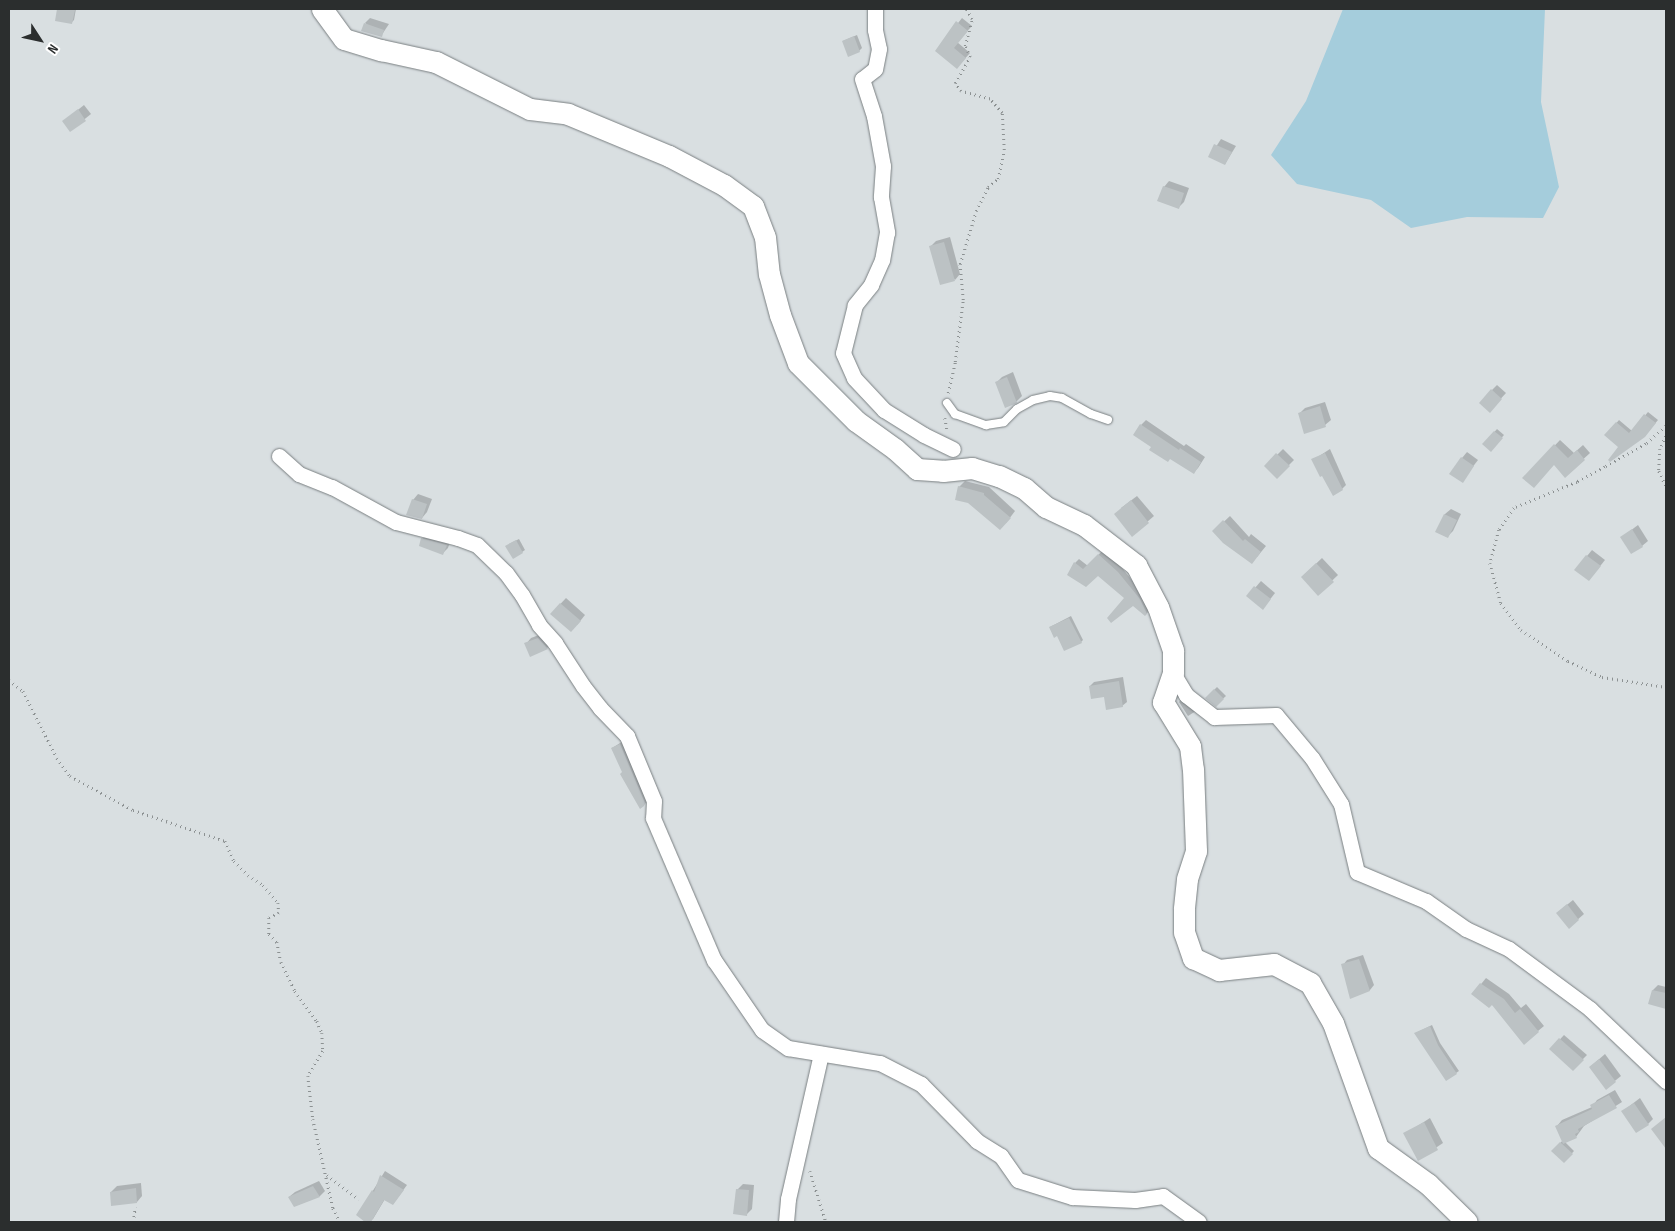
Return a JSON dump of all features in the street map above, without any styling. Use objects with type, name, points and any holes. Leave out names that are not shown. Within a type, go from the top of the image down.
[{"type":"street","points":[[322,9],[344,39],[381,50],[436,62],[530,110],[568,114],[669,156],[724,185],[750,203],[765,237],[769,274],[780,315],[798,364],[856,421],[895,449],[917,469],[943,471],[972,468],[999,476],[1024,488],[1046,506],[1084,525],[1136,565],[1158,607],[1173,650],[1173,673],[1163,702],[1190,746],[1193,769],[1193,826],[1196,851],[1187,880],[1184,932],[1193,958],[1219,970],[1274,964],[1310,983],[1333,1022],[1378,1148],[1428,1184],[1467,1222]]},
{"type":"street","points":[[875,9],[875,30],[879,49],[875,69],[862,79],[874,116],[884,166],[882,198],[887,232],[882,260],[870,285],[855,305],[843,353],[854,378],[884,410],[924,435],[953,449]]},
{"type":"street","points":[[279,456],[299,474],[332,487],[396,522],[458,538],[476,545],[506,573],[522,595],[539,625],[555,643],[583,686],[600,708],[627,736],[654,801],[653,818],[714,960],[762,1030],[788,1048],[880,1064],[921,1084],[977,1141],[1001,1156],[1018,1180],[1072,1197],[1135,1200],[1163,1196],[1199,1222]]},
{"type":"street","points":[[1173,673],[1186,695],[1214,717],[1276,715],[1312,758],[1341,804],[1357,872],[1426,902],[1466,929],[1509,950],[1590,1009],[1666,1080]]},
{"type":"street","points":[[786,1222],[788,1199],[821,1054]]},
{"type":"lane","points":[[947,403],[955,414],[986,425],[1004,422],[1017,408],[1033,400],[1050,396],[1062,398],[1108,420]]},
{"type":"path","points":[[953,449],[944,421],[956,362],[963,300],[960,264],[976,211],[988,187],[998,179],[1004,150],[1002,113],[990,99],[962,91],[955,83],[970,57],[966,46],[972,19],[966,9]]},
{"type":"path","points":[[1666,426],[1646,444],[1605,467],[1577,482],[1514,508],[1498,530],[1490,563],[1501,603],[1521,630],[1568,661],[1602,677],[1666,687]]},
{"type":"path","points":[[1666,436],[1660,449],[1659,471],[1666,486]]},
{"type":"path","points":[[9,680],[23,692],[57,758],[70,776],[132,810],[225,842],[234,862],[263,885],[278,903],[279,913],[269,918],[269,934],[277,942],[281,962],[295,991],[317,1021],[322,1033],[323,1051],[308,1076],[313,1119],[325,1174],[333,1208],[340,1222]]},
{"type":"path","points":[[809,1169],[826,1222]]},
{"type":"path","points":[[325,1174],[359,1199]]},
{"type":"path","points":[[133,1222],[136,1207]]},
{"type":"shaded area","points":[[1343,9],[1545,9],[1541,102],[1559,187],[1543,218],[1467,217],[1411,228],[1371,200],[1297,184],[1271,155],[1306,101]]},
{"type":"building","points":[[57,9],[75,10],[72,24],[55,21]]},
{"type":"building","points":[[956,21],[968,31],[954,48],[966,58],[957,69],[935,51]]},
{"type":"building","points":[[364,23],[384,30],[382,37],[361,31]]},
{"type":"building","points":[[854,36],[860,52],[848,57],[842,41]]},
{"type":"building","points":[[78,109],[86,121],[70,132],[62,121]]},
{"type":"building","points":[[1214,144],[1232,152],[1225,165],[1208,157]]},
{"type":"building","points":[[1163,186],[1184,193],[1179,209],[1157,201]]},
{"type":"building","points":[[944,242],[955,281],[940,285],[929,246]]},
{"type":"building","points":[[1007,377],[1017,403],[1005,408],[995,382]]},
{"type":"building","points":[[1491,389],[1502,399],[1490,413],[1479,403]]},
{"type":"building","points":[[1320,406],[1326,427],[1304,434],[1298,413]]},
{"type":"building","points":[[1644,414],[1656,423],[1645,437],[1610,462],[1608,460],[1618,447],[1604,435],[1616,422],[1629,433]]},
{"type":"building","points":[[1140,424],[1201,462],[1194,474],[1170,459],[1168,462],[1149,450],[1151,447],[1133,435]]},
{"type":"building","points":[[1494,431],[1503,438],[1491,452],[1482,444]]},
{"type":"building","points":[[1554,444],[1568,458],[1577,450],[1585,460],[1565,478],[1554,465],[1534,488],[1522,478]]},
{"type":"building","points":[[1276,453],[1290,466],[1277,479],[1264,466]]},
{"type":"building","points":[[1325,453],[1343,490],[1333,496],[1311,459]]},
{"type":"building","points":[[1461,457],[1474,466],[1463,483],[1449,474]]},
{"type":"building","points":[[958,486],[984,493],[1011,518],[1000,530],[968,503],[955,500]]},
{"type":"building","points":[[412,499],[427,504],[422,519],[406,515]]},
{"type":"building","points":[[1131,500],[1149,523],[1132,537],[1114,514]]},
{"type":"building","points":[[1444,514],[1457,520],[1448,538],[1435,532]]},
{"type":"building","points":[[1223,520],[1243,541],[1245,539],[1261,552],[1252,564],[1223,543],[1212,531]]},
{"type":"building","points":[[1632,529],[1643,547],[1631,554],[1620,537]]},
{"type":"building","points":[[421,538],[447,545],[443,555],[419,546]]},
{"type":"building","points":[[516,540],[523,553],[513,559],[505,546]]},
{"type":"building","points":[[1098,554],[1118,572],[1140,599],[1147,614],[1145,616],[1133,606],[1111,623],[1107,618],[1124,598],[1098,576],[1086,587],[1067,575],[1074,562],[1083,569]]},
{"type":"building","points":[[1586,555],[1601,566],[1589,581],[1574,570]]},
{"type":"building","points":[[1316,563],[1334,582],[1318,596],[1301,577]]},
{"type":"building","points":[[1254,586],[1271,599],[1263,610],[1246,596]]},
{"type":"building","points":[[560,603],[581,621],[571,632],[550,614]]},
{"type":"building","points":[[1069,618],[1082,643],[1064,651],[1057,636],[1054,638],[1049,627]]},
{"type":"building","points":[[538,638],[548,649],[530,657],[524,643]]},
{"type":"building","points":[[1119,681],[1123,707],[1106,710],[1104,697],[1091,699],[1089,686]]},
{"type":"building","points":[[1214,689],[1224,699],[1216,707],[1205,698]]},
{"type":"building","points":[[620,744],[645,803],[640,809],[620,774],[622,772],[611,748]]},
{"type":"building","points":[[1567,904],[1579,920],[1569,929],[1556,913]]},
{"type":"building","points":[[1359,959],[1370,991],[1350,999],[1341,964]]},
{"type":"building","points":[[1480,983],[1504,999],[1515,1013],[1520,1009],[1539,1032],[1524,1045],[1492,1005],[1489,1008],[1471,994]]},
{"type":"building","points":[[1652,990],[1666,993],[1666,1009],[1648,1004]]},
{"type":"building","points":[[1430,1026],[1438,1045],[1457,1074],[1446,1081],[1414,1033]]},
{"type":"building","points":[[1559,1038],[1584,1060],[1573,1071],[1549,1049]]},
{"type":"building","points":[[1599,1059],[1616,1082],[1606,1090],[1589,1067]]},
{"type":"building","points":[[1609,1095],[1617,1108],[1578,1129],[1579,1132],[1575,1134],[1577,1138],[1563,1144],[1555,1126],[1592,1109],[1590,1105]]},
{"type":"building","points":[[1634,1103],[1649,1125],[1636,1133],[1621,1111]]},
{"type":"building","points":[[1666,1117],[1666,1149],[1651,1129]]},
{"type":"building","points":[[1424,1122],[1438,1150],[1418,1161],[1403,1133]]},
{"type":"building","points":[[1560,1142],[1573,1154],[1564,1163],[1551,1151]]},
{"type":"building","points":[[380,1175],[404,1190],[393,1205],[384,1200],[371,1222],[365,1222],[356,1215],[372,1190],[374,1192]]},
{"type":"building","points":[[313,1186],[320,1197],[294,1207],[288,1197]]},
{"type":"building","points":[[136,1188],[137,1203],[111,1206],[110,1192]]},
{"type":"building","points":[[736,1189],[749,1190],[747,1216],[733,1214]]}]
